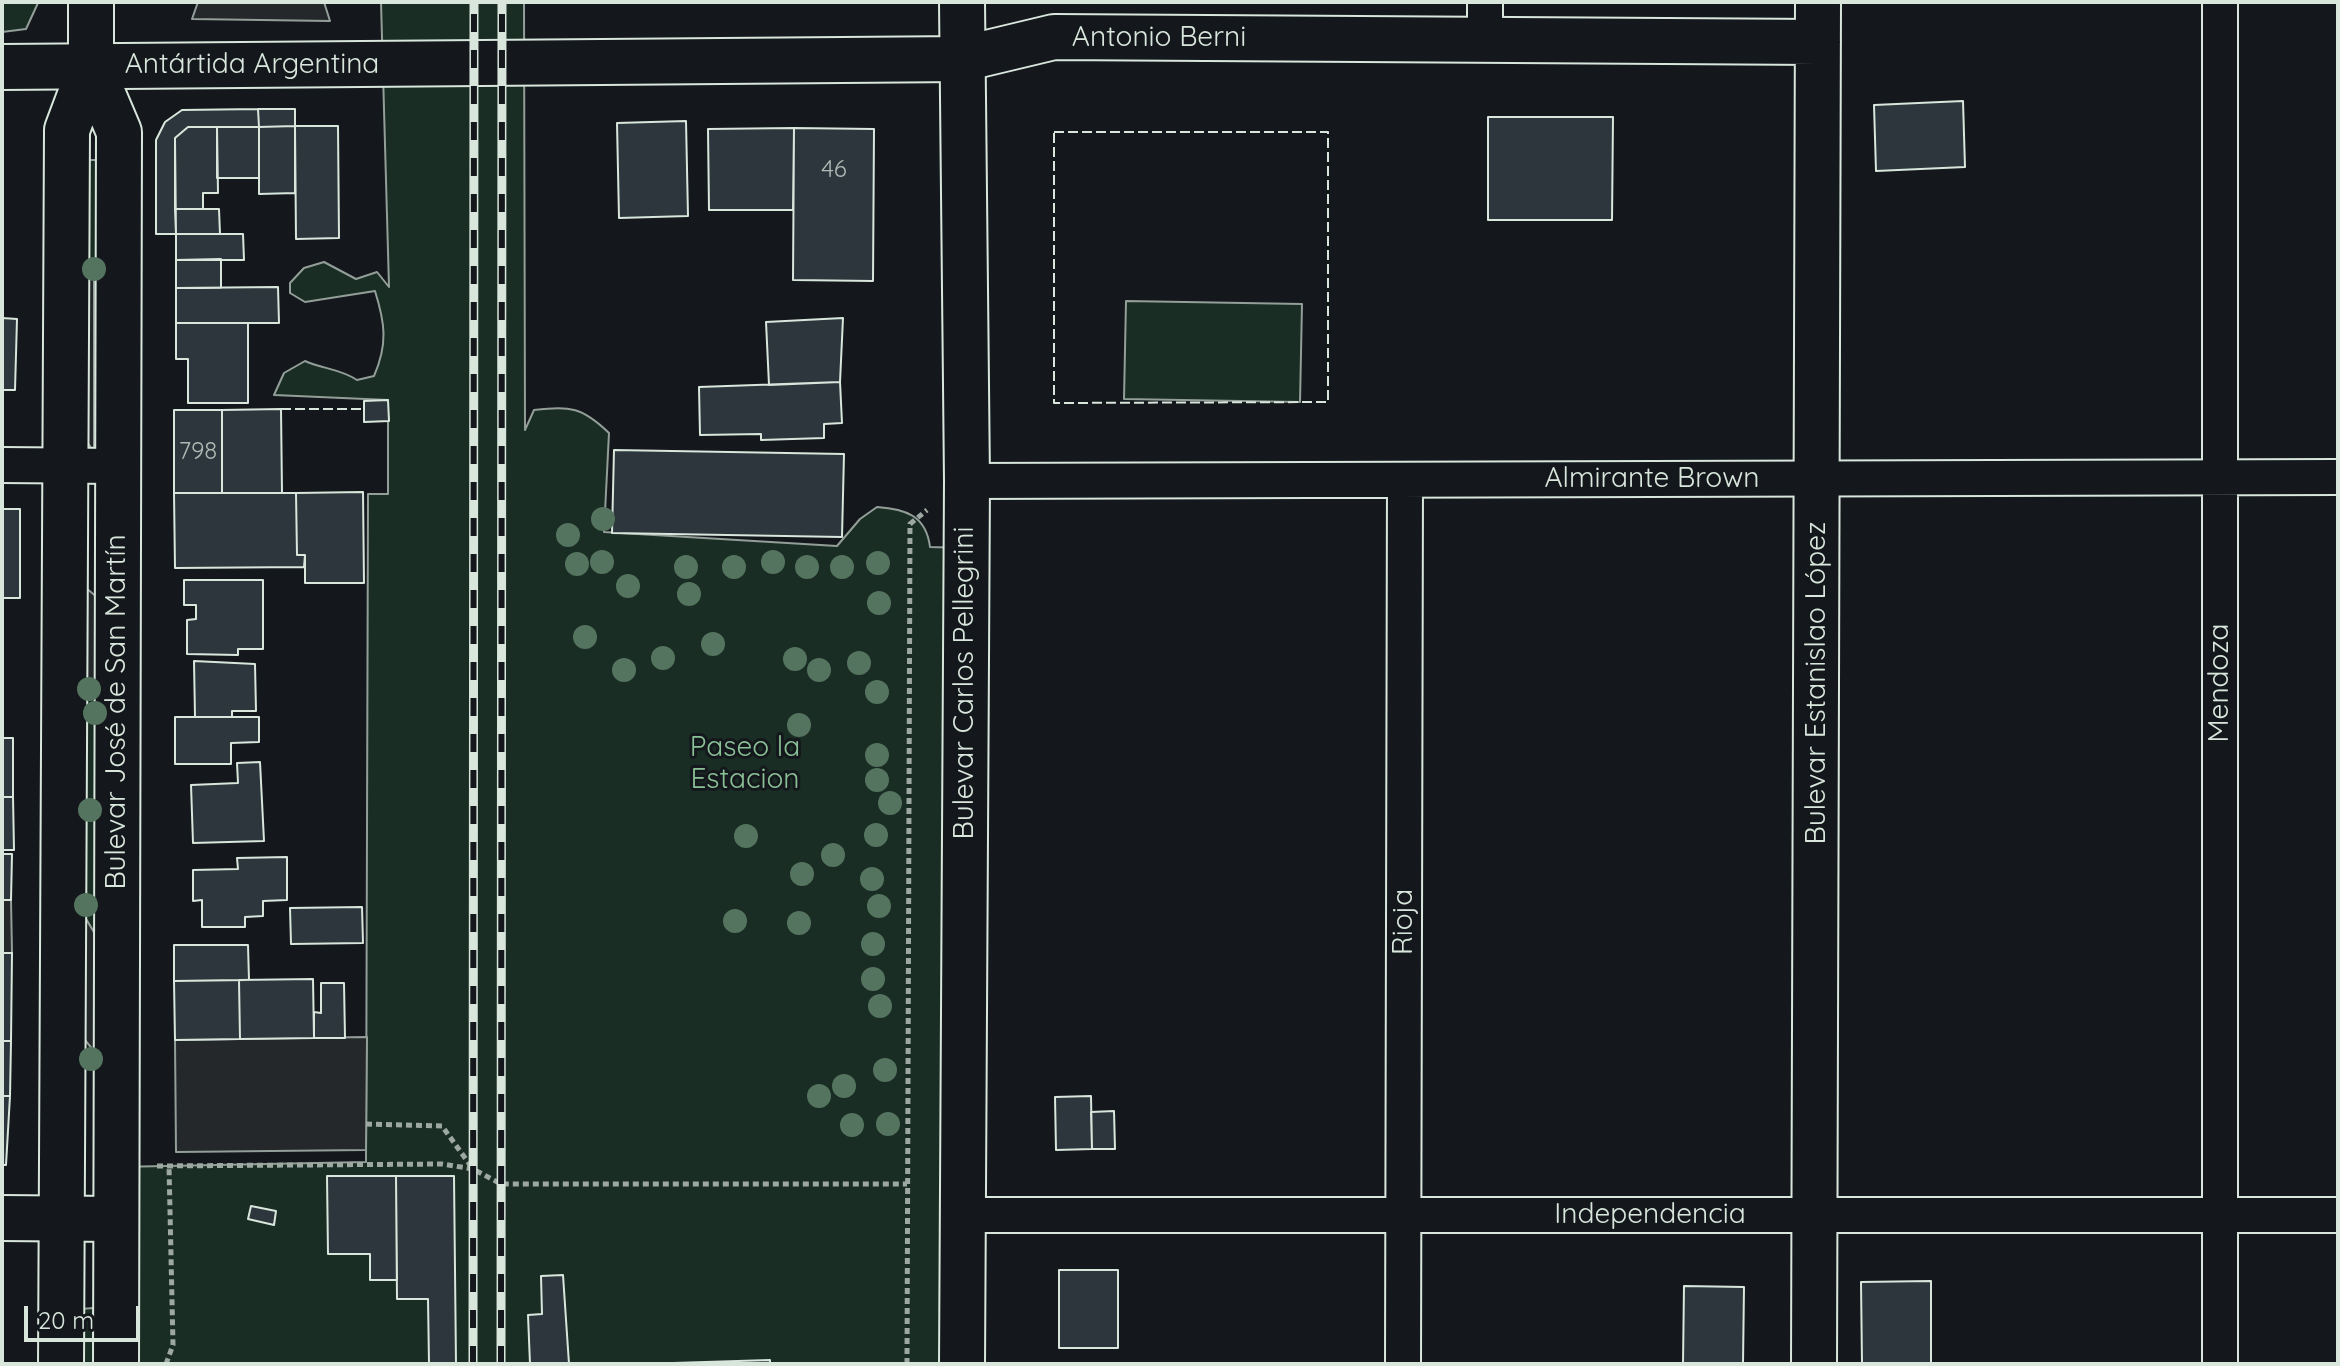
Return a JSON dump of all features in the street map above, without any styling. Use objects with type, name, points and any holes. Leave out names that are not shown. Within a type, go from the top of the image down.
[{"type":"main road","name":"Bulevar José de San Martín","points":[[61,1364],[67,130],[91,66],[91,2]]},
{"type":"main road","name":"Bulevar Carlos Pellegrini","points":[[962,2],[967,481],[962,1364]]},
{"type":"main road","name":"Antonio Berni","points":[[502,63],[962,59],[1054,37],[1485,21],[1818,22]]},
{"type":"main road","name":"Bulevar Estanislao López","points":[[1814,1364],[1818,22]]},
{"type":"main road","name":"Antártida Argentina","points":[[2,67],[502,63]]},
{"type":"main road","name":"Bulevar José de San Martín","points":[[91,66],[119,132],[116,1364]]},
{"type":"main road","points":[[2,1218],[116,1219]]},
{"type":"street","name":"Mendoza","points":[[2220,2],[2220,1364]]},
{"type":"street","points":[[2,465],[118,466]]},
{"type":"street","name":"Almirante Brown","points":[[967,481],[2338,477]]},
{"type":"street","name":"Rioja","points":[[1403,1364],[1405,480]]},
{"type":"street","name":"Independencia","points":[[962,1215],[2338,1215]]},
{"type":"path","points":[[907,1364],[910,524],[967,481]]},
{"type":"path","points":[[366,1124],[442,1126],[473,1169]]},
{"type":"path","points":[[116,1167],[366,1162],[442,1164],[473,1169],[501,1184],[908,1184]]},
{"type":"path","points":[[166,1364],[173,1345],[169,1166]]},
{"type":"green space","points":[[2,2],[38,2],[26,29],[2,32]]},
{"type":"green space","name":"Paseo la Estacion","points":[[381,2],[524,2],[525,430],[534,410],[558,408],[583,413],[609,433],[604,532],[837,546],[860,519],[877,507],[905,512],[919,521],[928,536],[930,547],[966,548],[962,1364],[116,1364],[116,1167],[366,1162],[368,494],[388,494],[388,400],[274,395],[284,373],[305,361],[357,380],[374,376],[381,354],[383,324],[375,291],[305,302],[290,293],[290,283],[304,268],[324,262],[356,279],[377,272],[389,287]]},
{"type":"green space","points":[[81,160],[98,160],[99,452],[94,452],[81,259]]},
{"type":"green space","points":[[1126,301],[1302,304],[1300,402],[1124,399]]},
{"type":"green space","points":[[80,673],[98,687],[98,939],[80,909]]},
{"type":"green space","points":[[93,1308],[93,1364],[81,1364],[81,1309]]},
{"type":"shaded area","points":[[198,2],[324,2],[330,21],[192,19]]},
{"type":"shaded area","points":[[81,259],[94,277],[94,452],[81,433]]},
{"type":"shaded area","points":[[80,583],[98,598],[98,687],[80,673]]},
{"type":"shaded area","points":[[2,900],[11,900],[12,953],[2,953]]},
{"type":"shaded area","points":[[80,909],[98,939],[99,1057],[80,1034]]},
{"type":"shaded area","points":[[367,1037],[366,1150],[176,1152],[175,1040]]},
{"type":"building","points":[[1963,101],[1965,167],[1876,171],[1874,105]]},
{"type":"building","points":[[258,109],[295,109],[295,126],[259,127]]},
{"type":"building","points":[[258,109],[259,127],[188,127],[175,138],[176,234],[156,234],[156,140],[165,122],[182,110]]},
{"type":"building","points":[[1488,117],[1613,117],[1612,220],[1488,220]]},
{"type":"building","points":[[686,121],[688,216],[619,218],[617,123]]},
{"type":"building","points":[[295,126],[338,126],[339,238],[296,239]]},
{"type":"building","points":[[295,126],[295,193],[259,194],[259,127]]},
{"type":"building","points":[[188,127],[217,127],[218,193],[203,193],[203,209],[175,209],[175,138]]},
{"type":"building","points":[[217,127],[259,127],[259,178],[217,178]]},
{"type":"building","points":[[794,128],[874,129],[873,281],[793,280]]},
{"type":"building","points":[[794,128],[793,210],[709,210],[708,129]]},
{"type":"building","points":[[175,209],[219,209],[220,234],[176,234]]},
{"type":"building","points":[[176,234],[243,234],[244,260],[176,260]]},
{"type":"building","points":[[221,259],[221,288],[176,288],[176,260]]},
{"type":"building","points":[[278,287],[279,323],[176,323],[176,288]]},
{"type":"building","points":[[2,318],[17,319],[15,390],[2,390]]},
{"type":"building","points":[[843,318],[840,382],[769,385],[766,322]]},
{"type":"building","points":[[176,323],[248,323],[248,403],[188,403],[188,359],[176,359]]},
{"type":"building","points":[[840,382],[842,423],[824,424],[824,438],[761,440],[761,434],[700,435],[699,387]]},
{"type":"building","points":[[388,400],[389,421],[364,422],[364,401]]},
{"type":"building","points":[[281,409],[282,493],[222,493],[222,410]]},
{"type":"building","points":[[174,410],[222,410],[222,493],[174,493]]},
{"type":"building","points":[[614,450],[844,454],[842,537],[612,533]]},
{"type":"building","points":[[363,492],[364,583],[305,583],[305,555],[297,555],[296,493]]},
{"type":"building","points":[[174,493],[296,493],[297,555],[305,555],[304,567],[175,568]]},
{"type":"building","points":[[2,509],[20,509],[20,598],[2,598]]},
{"type":"building","points":[[184,580],[263,580],[263,649],[238,649],[238,655],[187,654],[187,620],[196,619],[196,605],[184,605]]},
{"type":"building","points":[[194,661],[255,664],[256,711],[232,711],[232,717],[195,717]]},
{"type":"building","points":[[175,717],[259,717],[259,742],[231,743],[231,764],[175,764]]},
{"type":"building","points":[[2,738],[13,738],[13,797],[2,797]]},
{"type":"building","points":[[260,762],[264,841],[193,843],[191,785],[238,783],[237,763]]},
{"type":"building","points":[[2,797],[13,797],[14,850],[2,850]]},
{"type":"building","points":[[2,854],[12,854],[11,900],[2,900]]},
{"type":"building","points":[[287,857],[287,900],[263,901],[263,916],[245,917],[245,927],[202,927],[202,900],[193,901],[193,870],[238,869],[237,858]]},
{"type":"building","points":[[362,907],[363,943],[291,944],[290,908]]},
{"type":"building","points":[[174,945],[248,945],[249,980],[174,981]]},
{"type":"building","points":[[2,953],[12,953],[11,1041],[2,1041]]},
{"type":"building","points":[[313,979],[314,1038],[240,1039],[239,980]]},
{"type":"building","points":[[239,980],[240,1039],[175,1040],[174,981]]},
{"type":"building","points":[[321,983],[344,983],[345,1038],[314,1038],[314,1012],[321,1013]]},
{"type":"building","points":[[2,1041],[11,1041],[10,1096],[2,1096]]},
{"type":"building","points":[[2,1096],[10,1096],[6,1165],[2,1165]]},
{"type":"building","points":[[1091,1096],[1092,1149],[1056,1150],[1055,1097]]},
{"type":"building","points":[[1114,1111],[1115,1149],[1092,1149],[1091,1112]]},
{"type":"building","points":[[327,1176],[396,1176],[397,1280],[370,1280],[370,1254],[328,1254]]},
{"type":"building","points":[[396,1176],[454,1176],[456,1364],[429,1364],[428,1299],[397,1299]]},
{"type":"building","points":[[251,1206],[276,1211],[274,1225],[248,1219]]},
{"type":"building","points":[[1059,1270],[1118,1270],[1118,1348],[1059,1348]]},
{"type":"building","points":[[563,1275],[569,1364],[530,1364],[528,1315],[542,1314],[541,1276]]},
{"type":"building","points":[[1931,1281],[1931,1364],[1862,1364],[1861,1282]]},
{"type":"building","points":[[1684,1286],[1744,1287],[1743,1364],[1683,1364]]},
{"type":"building","points":[[770,1360],[770,1364],[673,1364],[673,1363]]},
{"type":"railway","points":[[473,1364],[474,2]]},
{"type":"railway","points":[[501,1364],[502,2]]},
{"type":"fence","points":[[1054,132],[1328,132],[1328,402],[1054,403],[1054,132]]},
{"type":"fence","points":[[281,409],[363,409]]}]
